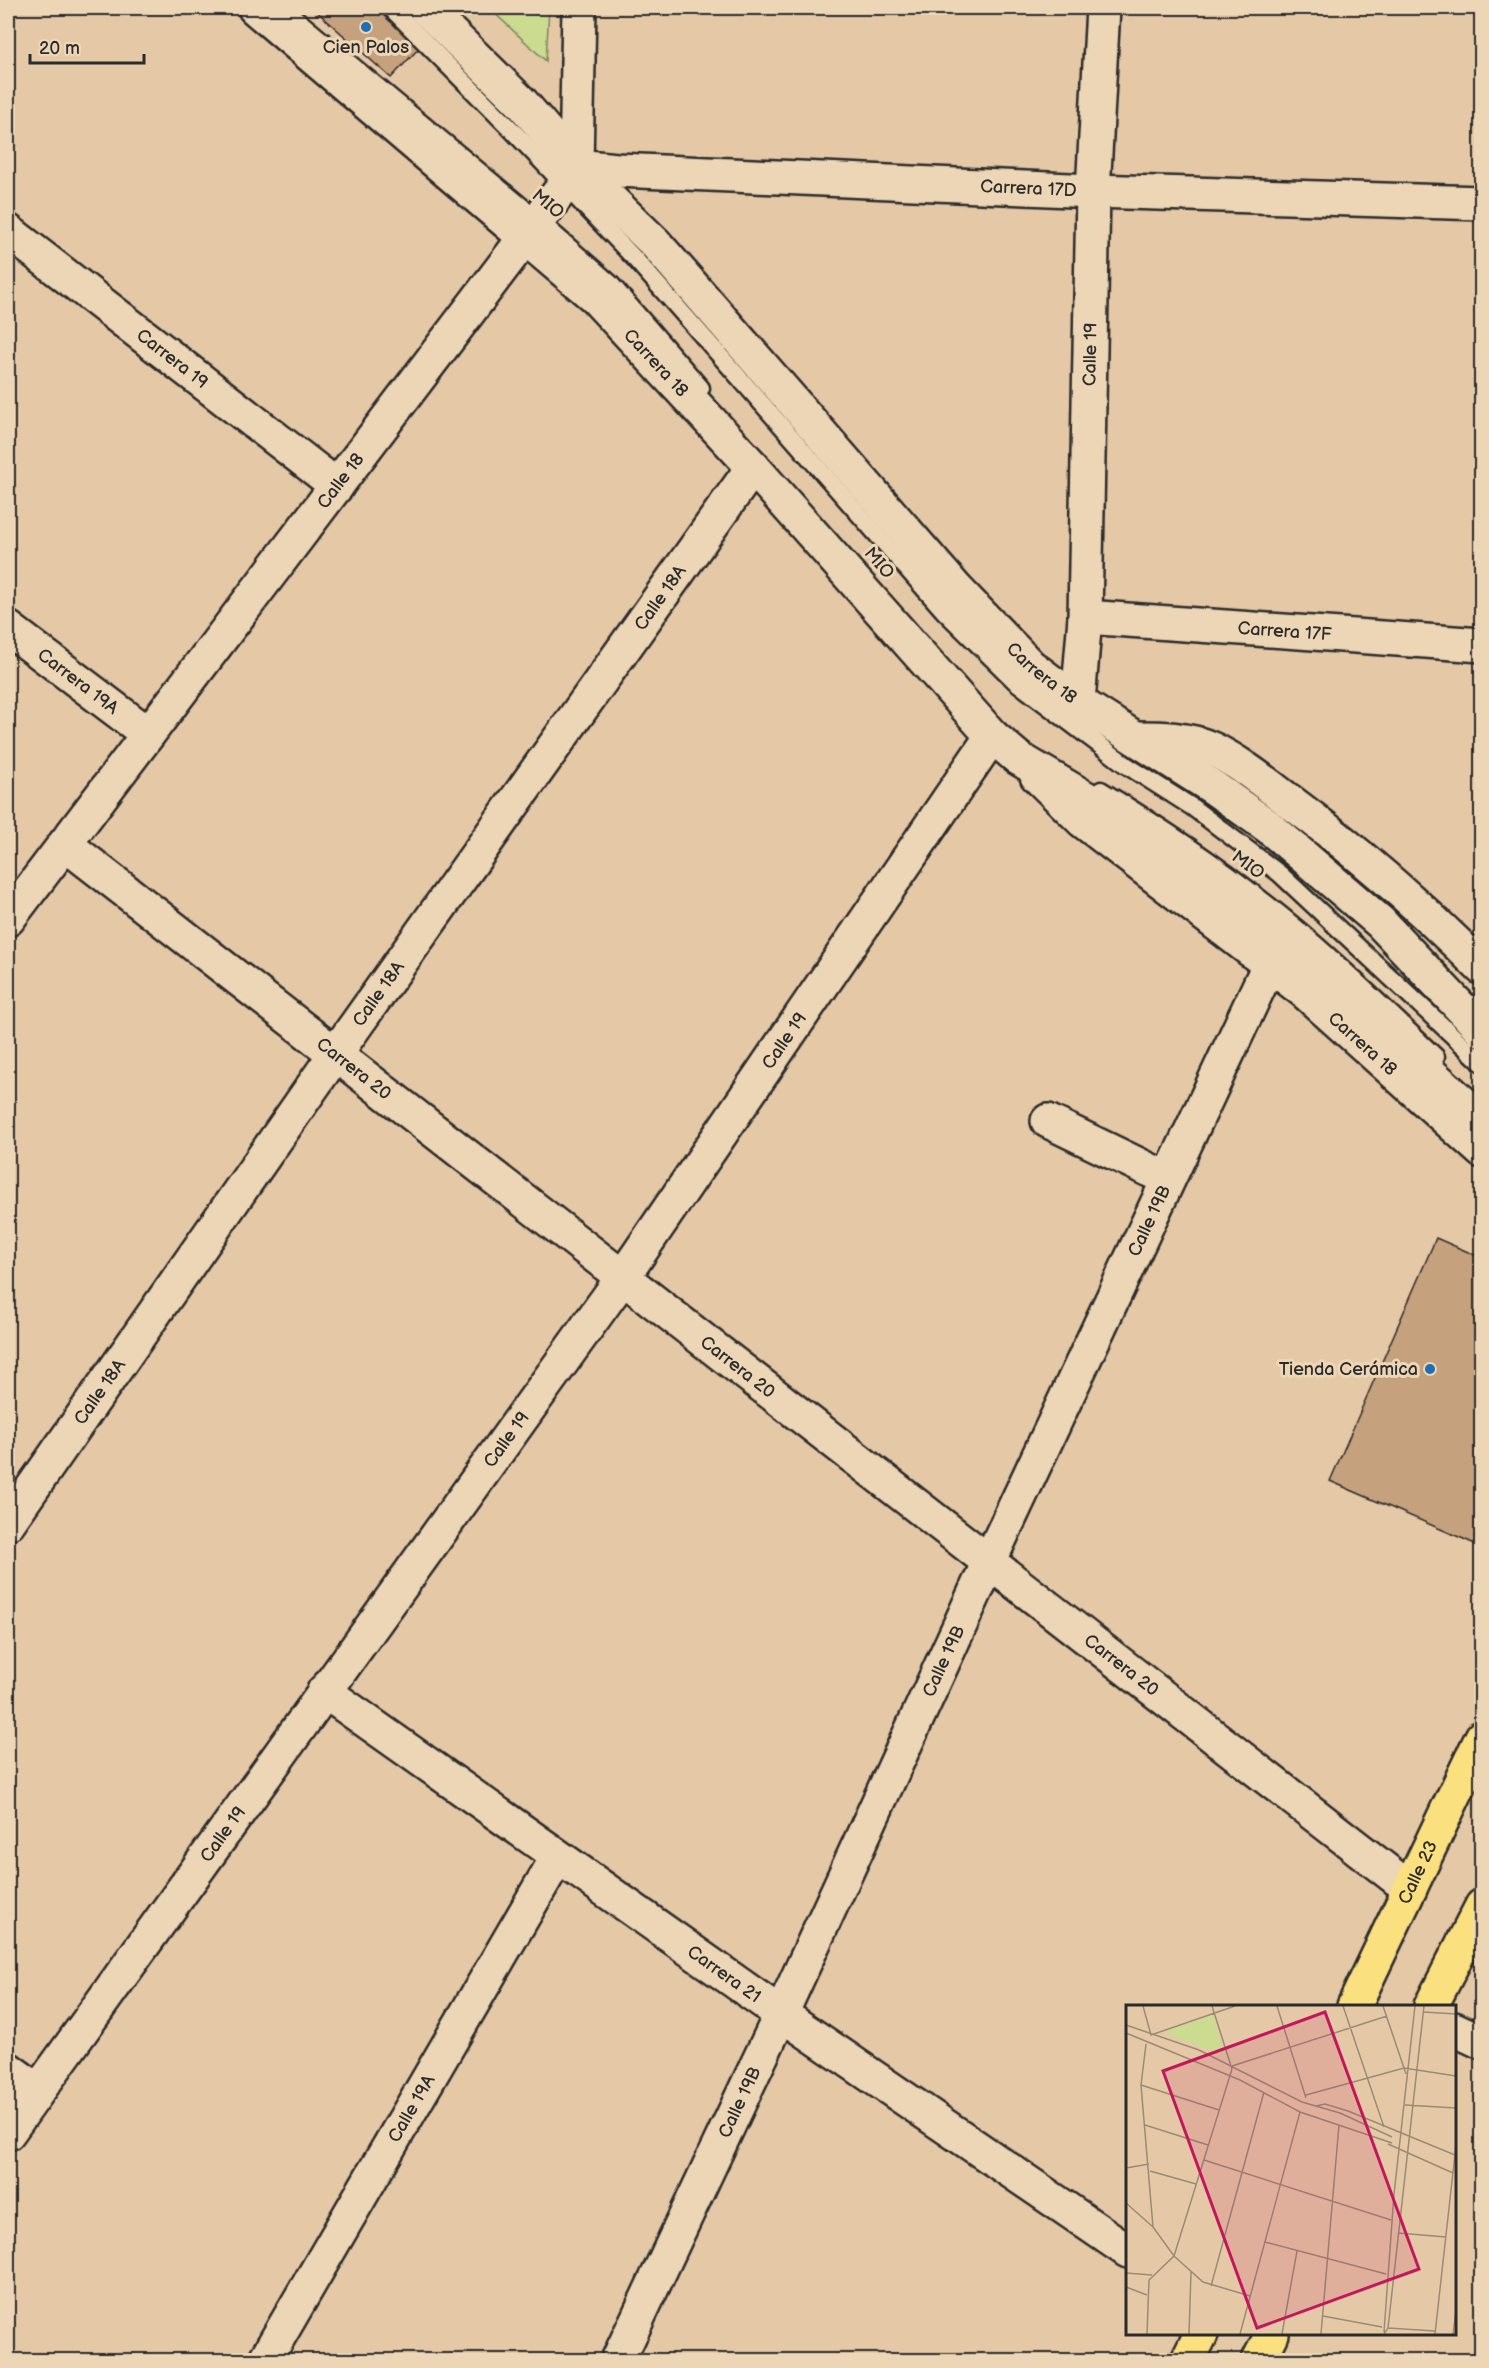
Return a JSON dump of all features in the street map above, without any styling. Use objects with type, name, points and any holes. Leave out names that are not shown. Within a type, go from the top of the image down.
[{"type":"main road","name":"Calle 23","points":[[1355,2005],[1482,1737]]},
{"type":"main road","points":[[1432,2005],[1482,1906]]},
{"type":"main road","points":[[1188,2361],[1200,2335]]},
{"type":"main road","points":[[1259,2361],[1272,2335]]},
{"type":"street","name":"Carrera 18","points":[[255,8],[477,197],[532,228],[753,467],[992,736],[1083,821],[1270,963],[1482,1151]]},
{"type":"street","name":"Carrera 18","points":[[425,8],[522,104],[570,176],[655,243],[991,626],[1030,666],[1078,702],[1269,827],[1380,922],[1482,1030]]},
{"type":"street","points":[[570,176],[579,8]]},
{"type":"street","name":"Calle 19","points":[[1078,702],[1085,617],[1093,191],[1103,8]]},
{"type":"street","name":"Carrera 17D","points":[[570,176],[628,171],[1093,191],[1482,203]]},
{"type":"street","name":"Calle 18","points":[[8,920],[570,176]]},
{"type":"street","name":"Carrera 19","points":[[8,231],[337,486]]},
{"type":"street","name":"Calle 18A","points":[[8,1523],[336,1053],[753,467]]},
{"type":"street","name":"Carrera 17F","points":[[1085,617],[1482,645]]},
{"type":"street","name":"Carrera 19A","points":[[8,628],[148,734]]},
{"type":"street","name":"Calle 19","points":[[8,2133],[623,1277],[992,736]]},
{"type":"street","name":"Carrera 18","points":[[1136,738],[1190,742],[1212,749],[1254,774],[1317,821],[1380,873],[1482,968]]},
{"type":"street","name":"Carrera 18","points":[[1018,758],[1094,803],[1209,882],[1310,965],[1482,1120]]},
{"type":"street","name":"Carrera 20","points":[[65,844],[1410,1889]]},
{"type":"street","name":"Calle 19B","points":[[618,2361],[1167,1179],[1270,963]]},
{"type":"street","points":[[1048,1121],[1167,1179]]},
{"type":"street","name":"Carrera 21","points":[[324,1691],[781,2014],[1126,2250]]},
{"type":"street","name":"Calle 19A","points":[[265,2361],[557,1857]]},
{"type":"street","points":[[1456,2029],[1482,2042]]},
{"type":"street","points":[[8,2069],[37,2090]]},
{"type":"lane","name":"MIO","points":[[283,8],[532,228],[610,283],[975,704],[1004,730],[1184,841],[1268,904],[1378,1002],[1482,1100]]},
{"type":"lane","name":"MIO","points":[[391,8],[510,128],[570,176],[636,260],[944,610],[986,653],[1015,681],[1126,765],[1192,807],[1280,874],[1482,1063]]},
{"type":"green space","points":[[489,8],[549,8],[546,61]]},
{"type":"building","name":"Cien Palos","points":[[313,8],[375,8],[420,47],[391,78]]},
{"type":"building","name":"Tienda Cerámica","points":[[1436,1238],[1482,1258],[1482,1547],[1330,1481]]},
{"type":"place","name":"Cien Palos","points":[[366,27]]},
{"type":"place","name":"Tienda Cerámica","points":[[1430,1369]]}]
